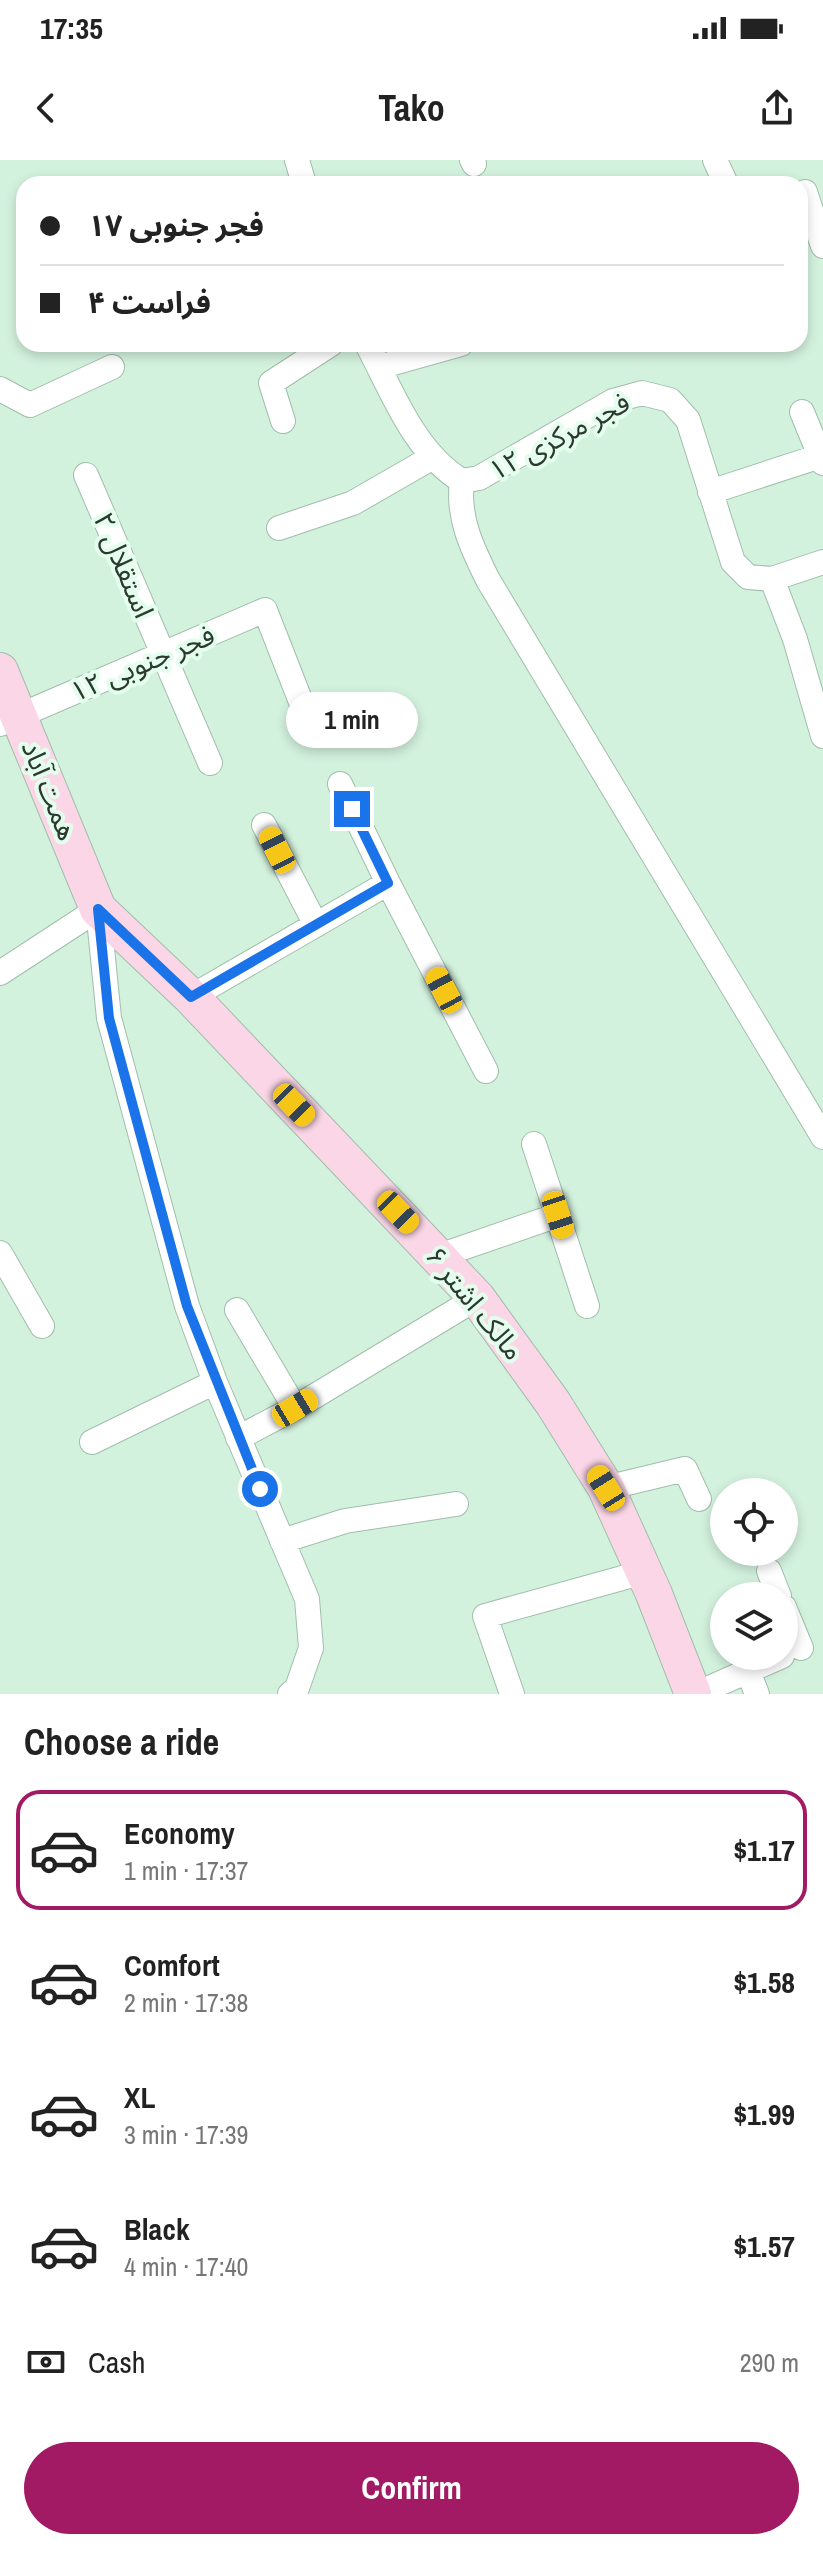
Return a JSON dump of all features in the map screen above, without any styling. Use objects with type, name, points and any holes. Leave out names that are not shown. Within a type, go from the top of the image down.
[{"type":"main road","name":"همت آباد","points":[[0,671],[10,720],[98,909]]},
{"type":"main road","name":"مالک اشتر ۶","points":[[98,909],[191,997],[477,1298],[553,1403],[606,1488],[694,1694]]},
{"type":"street","points":[[809,190],[823,246]]},
{"type":"street","points":[[283,421],[271,383],[319,352]]},
{"type":"street","points":[[371,352],[402,413],[433,457],[462,481],[459,500],[463,517],[471,547],[488,580],[823,1137]]},
{"type":"street","points":[[379,367],[432,352]]},
{"type":"street","points":[[0,389],[30,405],[112,367]]},
{"type":"street","name":"فجر مرکزی ۱۲","points":[[462,481],[479,478],[613,401],[642,393],[670,400],[688,420],[733,562],[748,577],[772,579]]},
{"type":"street","points":[[710,492],[822,459],[802,412]]},
{"type":"street","points":[[279,528],[353,503],[433,457]]},
{"type":"street","name":"استقلال ۲","points":[[86,475],[210,763]]},
{"type":"street","points":[[823,562],[772,579],[795,639],[823,736]]},
{"type":"street","name":"فجر جنوبی ۱۲","points":[[10,720],[265,610],[310,725]]},
{"type":"street","points":[[340,784],[486,1071]]},
{"type":"street","points":[[264,825],[316,925]]},
{"type":"street","points":[[191,997],[388,883]]},
{"type":"street","points":[[0,973],[98,909],[109,1018],[187,1306],[215,1382],[307,1599],[311,1648],[297,1688],[290,1694]]},
{"type":"street","points":[[534,1144],[587,1306]]},
{"type":"street","points":[[439,1256],[558,1215]]},
{"type":"street","points":[[0,1253],[42,1326]]},
{"type":"street","points":[[238,1438],[295,1408],[477,1298]]},
{"type":"street","points":[[237,1310],[295,1408]]},
{"type":"street","points":[[92,1442],[215,1382]]},
{"type":"street","points":[[606,1488],[685,1469],[699,1499]]},
{"type":"street","points":[[282,1541],[345,1521],[456,1504]]},
{"type":"street","points":[[769,1571],[773,1582]]},
{"type":"street","points":[[512,1694],[485,1616],[644,1572]]},
{"type":"street","points":[[694,1694],[748,1671],[757,1694]]},
{"type":"route","points":[[260,1489],[187,1306],[109,1018],[98,909],[191,997],[388,883],[352,809]]}]
